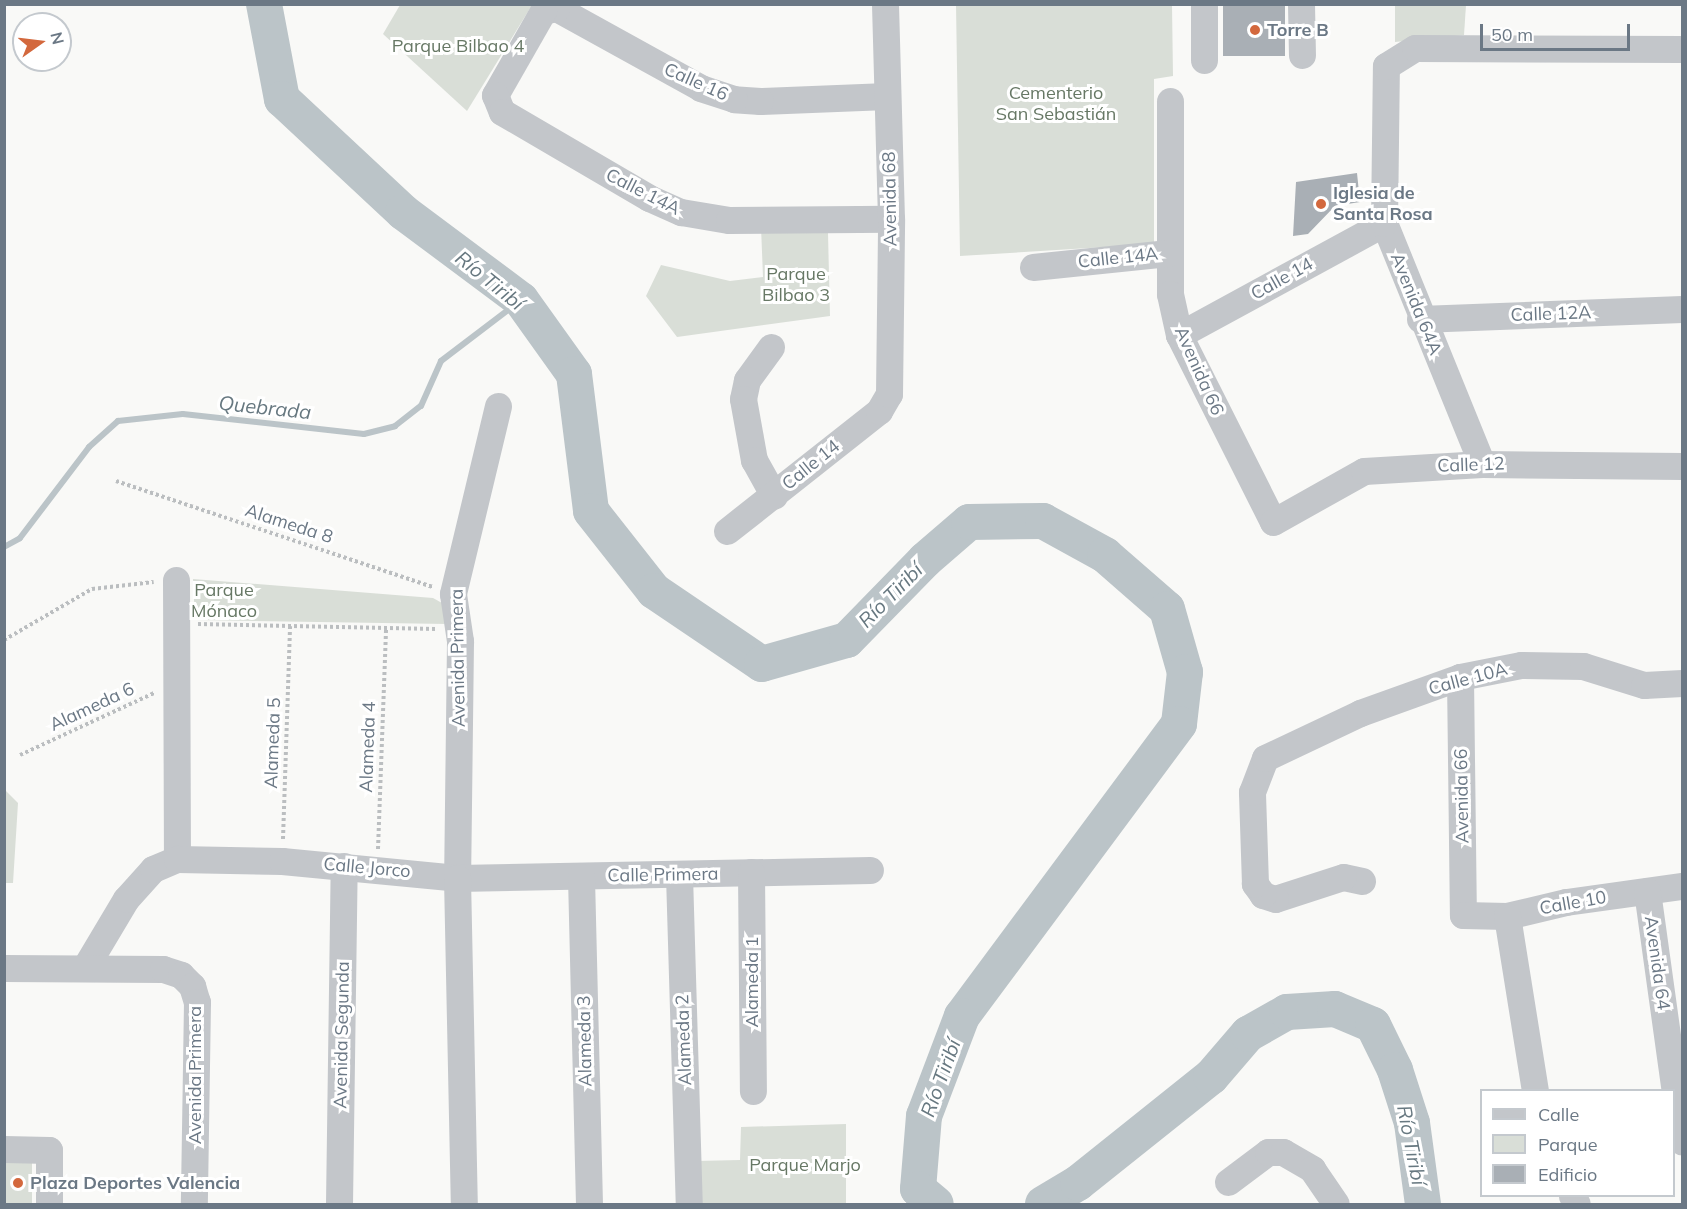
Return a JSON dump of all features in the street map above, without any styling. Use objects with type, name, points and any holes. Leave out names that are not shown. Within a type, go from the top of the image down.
[{"type":"street","name":"Avenida 68","points":[[885,4],[891,219],[889,394]]},
{"type":"street","points":[[1204,4],[1204,60]]},
{"type":"street","points":[[1301,4],[1302,55]]},
{"type":"street","name":"Calle 16","points":[[556,8],[701,88],[734,99],[760,102],[887,96]]},
{"type":"street","name":"Calle 14A","points":[[556,8],[543,11],[495,95],[502,112],[649,198],[681,212],[729,220],[891,219]]},
{"type":"street","name":"Avenida 64A","points":[[1482,464],[1420,319],[1384,223],[1386,66],[1414,48],[1683,49]]},
{"type":"street","name":"Avenida 66","points":[[1170,101],[1168,253],[1170,294],[1179,335],[1273,522]]},
{"type":"street","name":"Calle 14","points":[[1179,335],[1384,223]]},
{"type":"street","name":"Calle 14A","points":[[1033,267],[1168,253]]},
{"type":"street","name":"Calle 12A","points":[[1420,319],[1683,309]]},
{"type":"street","points":[[771,347],[747,380],[743,399],[754,460],[774,496]]},
{"type":"street","name":"Calle 14","points":[[727,531],[879,411],[889,394]]},
{"type":"street","name":"Avenida Primera","points":[[457,878],[458,629],[453,594],[498,406]]},
{"type":"street","name":"Calle 12","points":[[1273,522],[1364,471],[1482,464],[1683,466]]},
{"type":"street","points":[[176,580],[177,858]]},
{"type":"street","name":"Calle 10A","points":[[1362,881],[1343,878],[1275,899],[1263,895],[1255,884],[1252,792],[1265,758],[1360,713],[1460,677],[1521,665],[1583,666],[1644,685],[1683,683]]},
{"type":"street","name":"Avenida 66","points":[[1460,677],[1463,915]]},
{"type":"street","name":"Calle Jorco","points":[[86,966],[126,899],[153,869],[177,858],[282,861],[378,868],[457,878]]},
{"type":"street","name":"Avenida Segunda","points":[[339,1204],[344,866]]},
{"type":"street","name":"Calle Primera","points":[[457,878],[870,870]]},
{"type":"street","name":"Alameda 1","points":[[751,872],[753,1091]]},
{"type":"street","name":"Alameda 2","points":[[679,875],[689,1204]]},
{"type":"street","name":"Alameda 3","points":[[581,877],[589,1204]]},
{"type":"street","points":[[457,878],[464,1204]]},
{"type":"street","name":"Calle 10","points":[[1463,915],[1507,916],[1566,902],[1683,886]]},
{"type":"street","name":"Avenida 64","points":[[1647,891],[1683,1142]]},
{"type":"street","points":[[1507,916],[1535,1089]]},
{"type":"street","points":[[4,968],[86,966]]},
{"type":"street","name":"Avenida Primera","points":[[86,966],[163,969],[181,975],[192,986],[197,1002],[194,1204]]},
{"type":"street","points":[[4,1149],[49,1150],[49,1204]]},
{"type":"street","points":[[1228,1182],[1268,1152],[1283,1152],[1312,1168],[1336,1204]]},
{"type":"path","name":"Alameda 8","points":[[116,481],[453,594]]},
{"type":"path","points":[[4,640],[92,589],[176,580]]},
{"type":"path","points":[[176,624],[458,629]]},
{"type":"path","name":"Alameda 5","points":[[282,861],[291,626]]},
{"type":"path","name":"Alameda 4","points":[[378,868],[386,628]]},
{"type":"path","name":"Alameda 6","points":[[20,755],[176,682]]},
{"type":"green space","name":"Parque Bilbao 4","points":[[400,5],[532,5],[467,111],[383,34]]},
{"type":"green space","name":"Cementerio San Sebastián","points":[[956,5],[1172,5],[1173,76],[1154,79],[1154,244],[960,256]]},
{"type":"green space","points":[[1395,5],[1466,5],[1464,35],[1395,42]]},
{"type":"green space","name":"Parque Bilbao 3","points":[[761,227],[828,233],[830,316],[677,337],[646,296],[661,265],[730,281],[763,277]]},
{"type":"green space","name":"Parque Mónaco","points":[[193,579],[433,598],[442,603],[447,624],[195,620]]},
{"type":"green space","points":[[5,790],[18,803],[13,883],[5,883]]},
{"type":"green space","name":"Parque Marjo","points":[[846,1124],[846,1204],[696,1204],[696,1161],[740,1160],[741,1127]]},
{"type":"green space","name":"Plaza Deportes Valencia","points":[[5,1162],[32,1162],[32,1204],[5,1204]]},
{"type":"building","name":"Torre B","points":[[1223,4],[1285,4],[1285,56],[1223,56]]},
{"type":"building","name":"Iglesia de Santa Rosa","points":[[1357,173],[1360,202],[1335,206],[1308,234],[1293,236],[1296,182]]},
{"type":"waterway","name":"Río Tiribí","points":[[264,4],[282,99],[403,212],[521,300],[574,374],[591,511],[654,591],[762,664],[847,640],[925,560],[969,522],[1043,521],[1105,555],[1167,609],[1185,672],[1179,724],[962,1016],[924,1116],[918,1189],[936,1204]]},
{"type":"waterway","name":"Quebrada","points":[[4,547],[20,538],[89,447],[118,421],[183,414],[364,434],[395,426],[421,406],[441,361],[521,300]]},
{"type":"waterway","name":"Río Tiribí","points":[[1043,1204],[1078,1183],[1211,1077],[1248,1034],[1287,1012],[1335,1009],[1373,1025],[1395,1070],[1412,1123],[1423,1204]]},
{"type":"place","name":"Torre B","points":[[1255,30]]},
{"type":"place","name":"Iglesia de Santa Rosa","points":[[1321,204]]},
{"type":"place","name":"Plaza Deportes Valencia","points":[[18,1183]]}]
